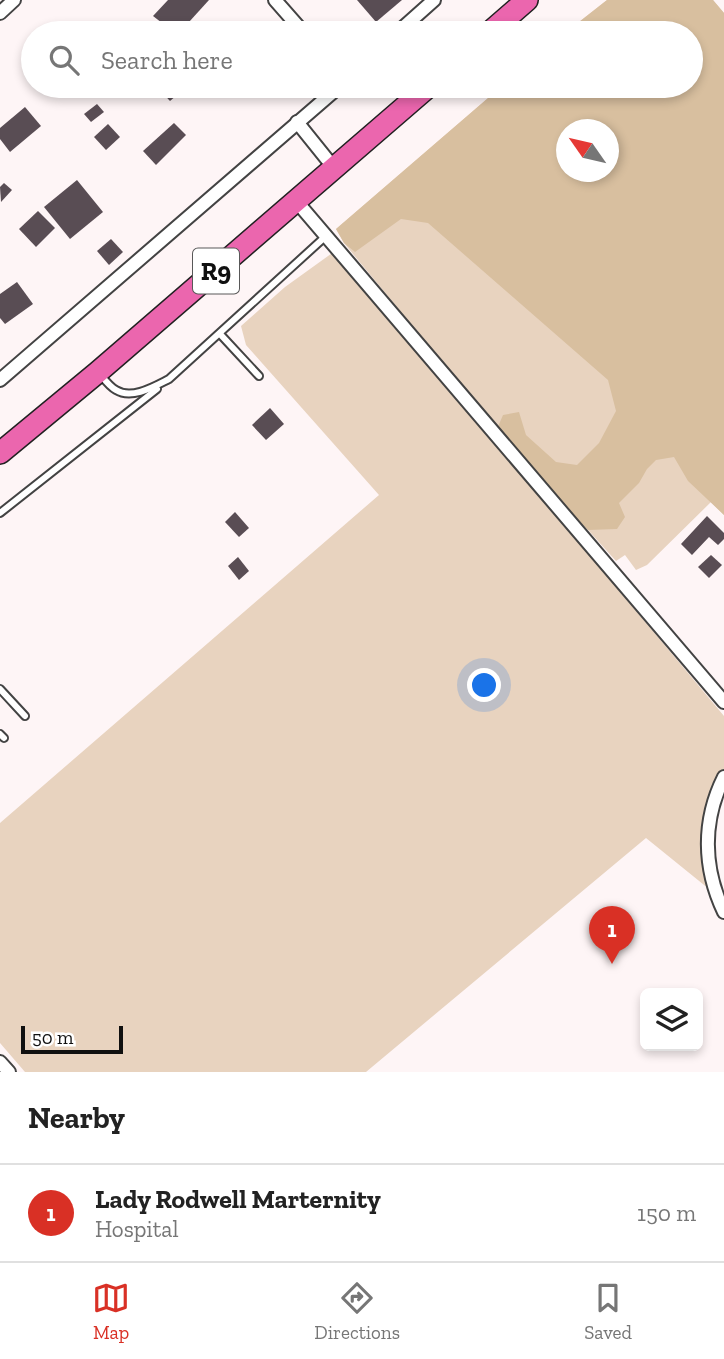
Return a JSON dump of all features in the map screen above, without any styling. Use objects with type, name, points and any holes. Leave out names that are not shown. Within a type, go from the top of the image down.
[{"type":"highway","points":[[503,21],[527,0]]},
{"type":"highway","name":"R9","points":[[0,453],[98,372],[415,98]]},
{"type":"street","points":[[0,13],[14,0]]},
{"type":"street","points":[[275,0],[293,21]]},
{"type":"street","points":[[410,21],[434,0]]},
{"type":"street","points":[[0,380],[326,98]]},
{"type":"street","points":[[297,122],[334,168]]},
{"type":"street","points":[[296,201],[724,702]]},
{"type":"street","points":[[724,777],[712,813],[706,857],[713,890],[724,912]]},
{"type":"street","points":[[0,1062],[9,1072]]},
{"type":"lane","points":[[0,513],[169,379],[326,236]]},
{"type":"lane","points":[[220,334],[259,376]]},
{"type":"lane","points":[[98,372],[115,390],[127,393],[150,389],[169,379]]},
{"type":"lane","points":[[0,688],[24,716]]},
{"type":"shaded area","points":[[607,0],[713,0],[724,13],[724,515],[711,502],[647,565],[636,570],[625,555],[616,561],[497,429],[344,243],[336,229],[488,98],[703,98],[703,21],[580,21]]},
{"type":"shaded area","points":[[607,0],[713,0],[724,13],[724,515],[688,481],[674,457],[656,460],[639,483],[619,503],[625,517],[617,529],[588,530],[551,493],[497,429],[503,415],[519,412],[526,435],[556,462],[577,465],[599,443],[616,411],[608,380],[428,223],[401,219],[355,252],[344,243],[336,229],[488,98],[703,98],[703,21],[580,21]]},
{"type":"shaded area","points":[[335,251],[724,716],[724,769],[708,812],[702,856],[709,889],[646,838],[366,1072],[25,1072],[0,1043],[0,823],[379,495],[246,345],[241,326],[285,287]]},
{"type":"building","points":[[168,0],[209,0],[190,21],[159,21],[153,16]]},
{"type":"building","points":[[357,0],[402,0],[377,21]]},
{"type":"building","points":[[97,104],[104,112],[91,122],[84,114]]},
{"type":"building","points":[[25,107],[41,126],[10,152],[0,139],[0,128]]},
{"type":"building","points":[[174,123],[186,135],[156,165],[143,151]]},
{"type":"building","points":[[108,124],[120,137],[106,150],[94,137]]},
{"type":"building","points":[[77,180],[103,212],[70,239],[44,207]]},
{"type":"building","points":[[4,183],[12,190],[1,202],[0,187]]},
{"type":"building","points":[[38,211],[55,228],[36,247],[19,229]]},
{"type":"building","points":[[111,239],[123,252],[109,265],[97,251]]},
{"type":"building","points":[[17,282],[33,304],[5,324],[0,318],[0,294]]},
{"type":"building","points":[[270,408],[284,424],[266,440],[252,425]]},
{"type":"building","points":[[235,512],[249,528],[239,537],[225,522]]},
{"type":"building","points":[[707,516],[724,533],[724,539],[718,545],[709,537],[692,555],[681,544]]},
{"type":"building","points":[[711,555],[722,565],[709,578],[698,567]]},
{"type":"building","points":[[238,557],[249,571],[239,580],[228,566]]},
{"type":"place","name":"Lady Rodwell Marternity","points":[[612,964]]}]
